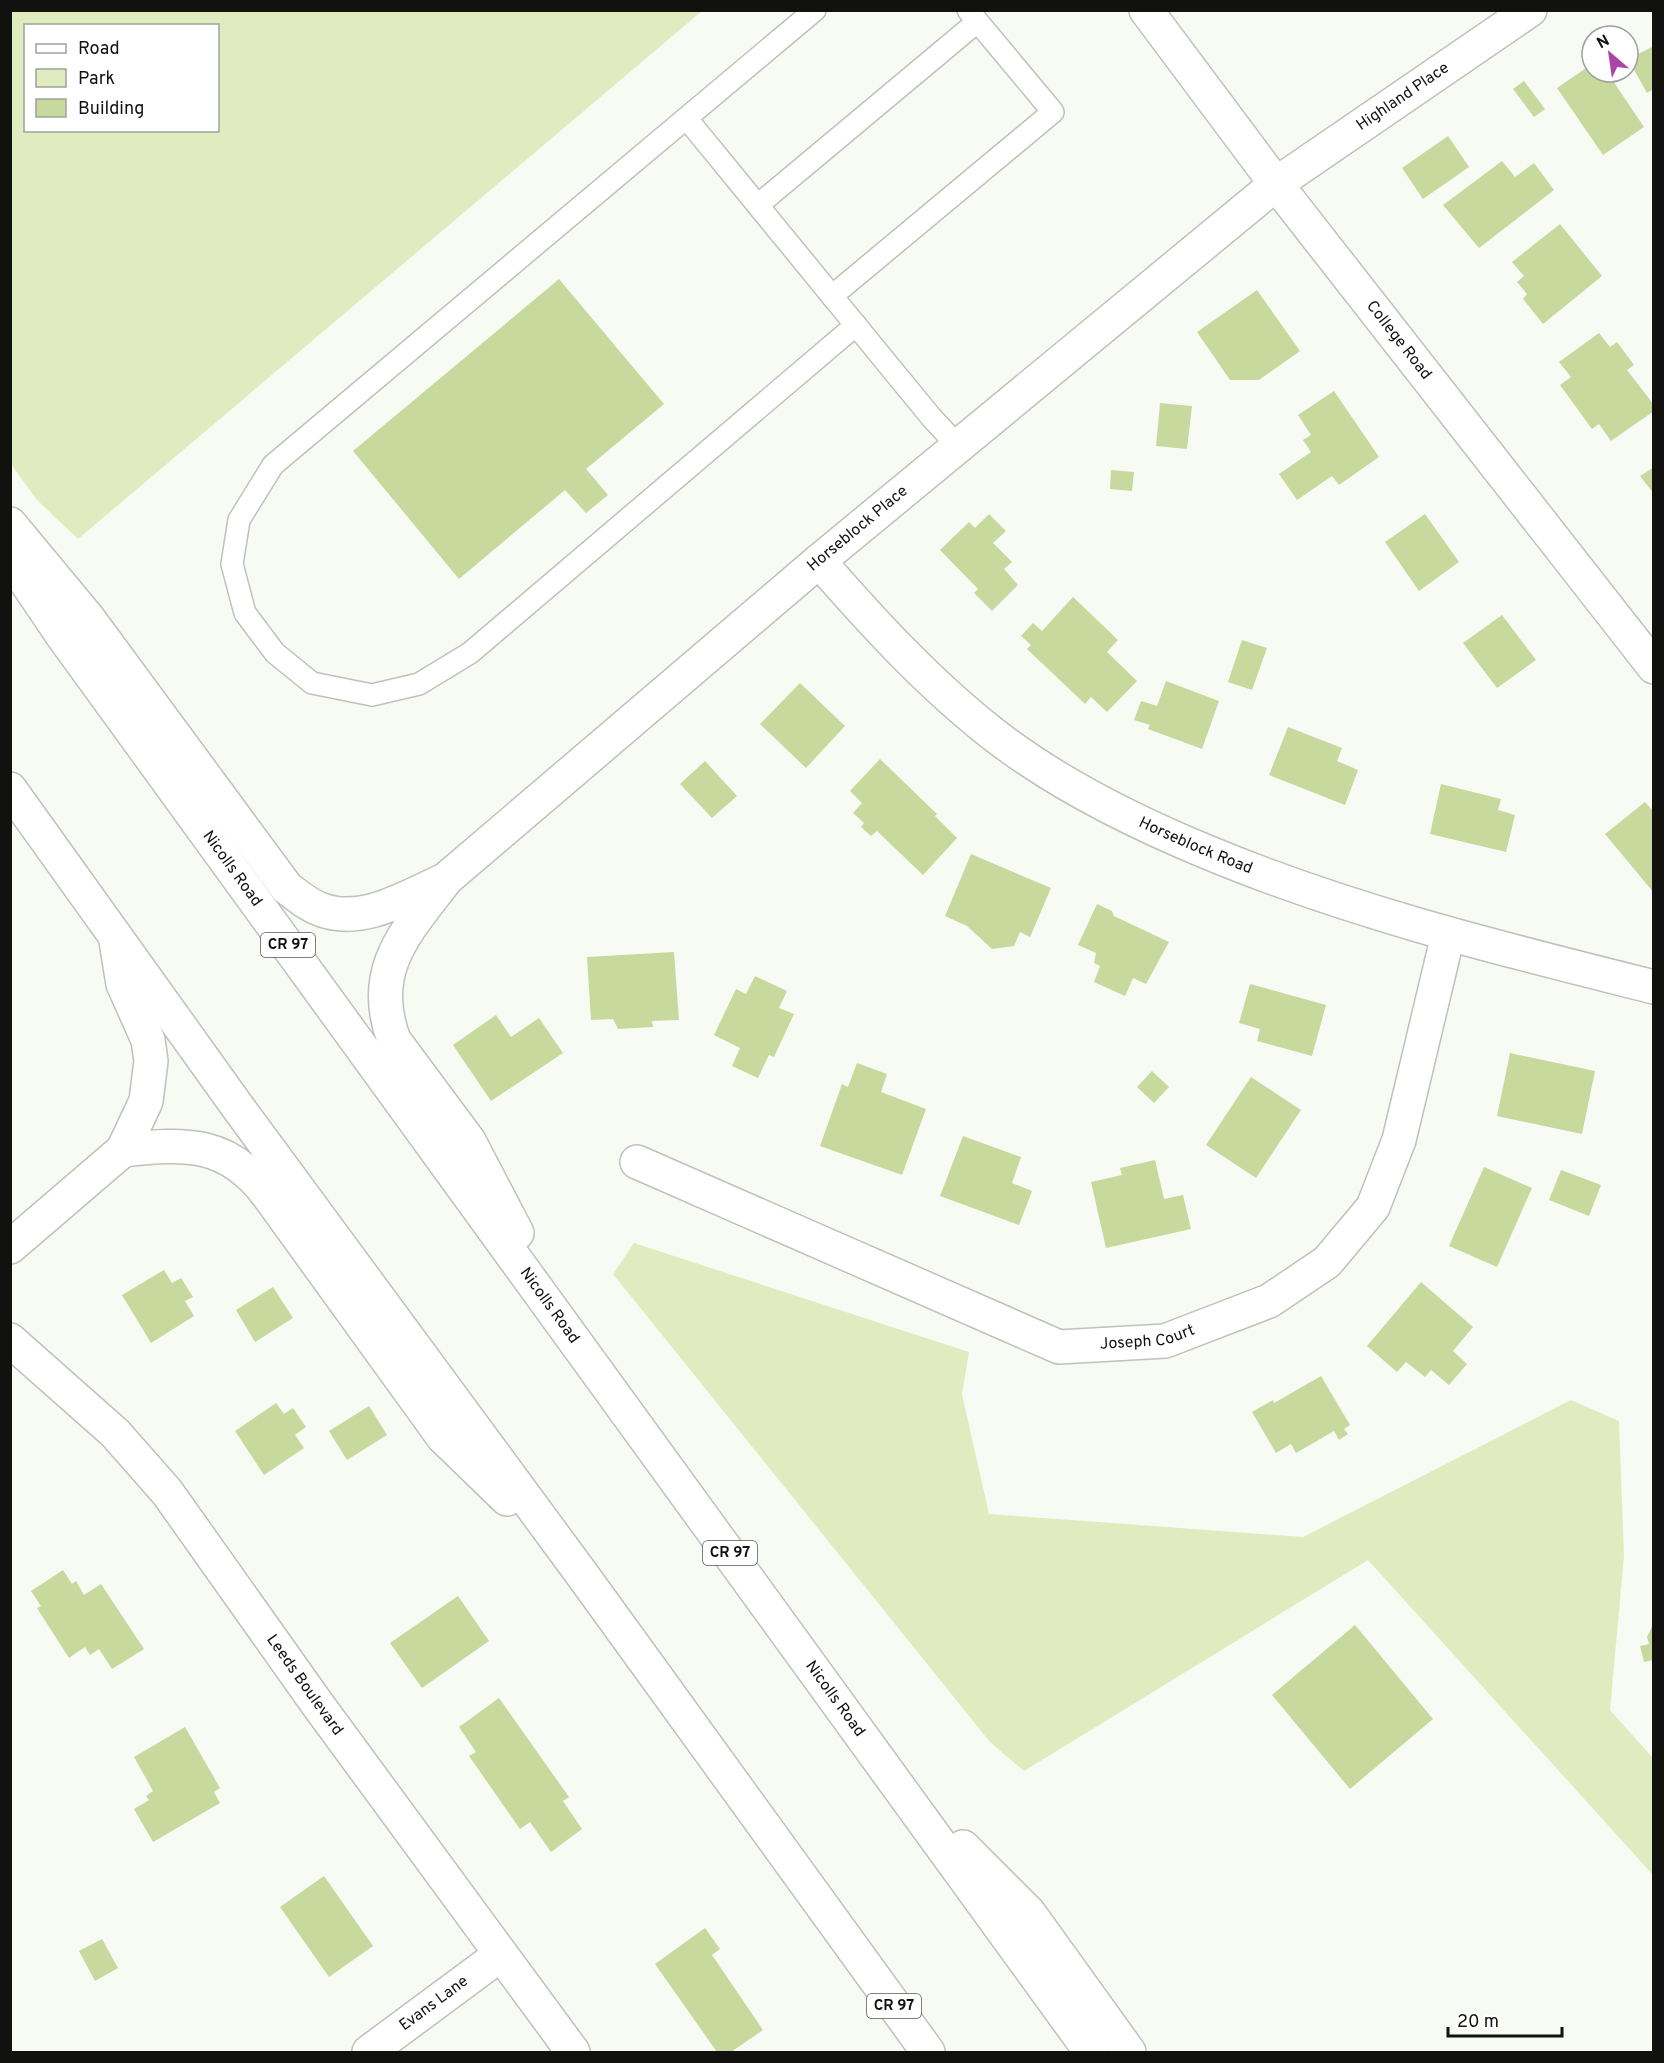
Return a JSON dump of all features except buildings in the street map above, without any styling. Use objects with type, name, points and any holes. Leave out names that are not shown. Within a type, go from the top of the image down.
[{"type":"main road","name":"College Road","points":[[1146,10],[1276,184],[1653,667]]},
{"type":"main road","name":"Highland Place","points":[[1276,184],[1530,10]]},
{"type":"main road","name":"Horseblock Place","points":[[445,880],[819,561],[1276,184]]},
{"type":"main road","points":[[10,524],[88,618],[287,888],[322,910],[363,913],[383,908],[445,880]]},
{"type":"main road","name":"Nicolls Road","points":[[10,558],[62,635],[1091,2052]]},
{"type":"main road","name":"Horseblock Road","points":[[819,561],[949,695],[993,734],[1045,771],[1099,802],[1166,835],[1243,867],[1448,935],[1653,987]]},
{"type":"main road","name":"CR 97","points":[[10,789],[237,1106],[581,1573],[928,2052]]},
{"type":"main road","points":[[445,880],[398,942],[385,986],[388,1023],[394,1040],[469,1141],[568,1331]]},
{"type":"main road","points":[[10,1247],[123,1150],[146,1101],[151,1060],[148,1040],[123,984],[114,932]]},
{"type":"main road","name":"Joseph Court","points":[[637,1162],[1059,1347],[1165,1341],[1269,1301],[1327,1262],[1373,1207],[1399,1140],[1448,935]]},
{"type":"main road","points":[[123,1150],[187,1145],[209,1150],[242,1166],[268,1195],[444,1437],[581,1573]]},
{"type":"main road","name":"Leeds Boulevard","points":[[10,1340],[115,1433],[167,1492],[318,1705],[573,2052]]},
{"type":"main road","points":[[892,1776],[1029,1913],[1129,2052]]},
{"type":"main road","name":"Evans Lane","points":[[369,2052],[500,1955]]},
{"type":"main road","points":[[861,1959],[909,2052]]},
{"type":"lane","points":[[815,10],[273,465],[239,520],[232,564],[245,613],[275,652],[312,683],[372,695],[419,684],[470,653],[856,325]]},
{"type":"lane","points":[[758,205],[973,16],[1053,112],[832,296]]},
{"type":"lane","points":[[687,118],[958,446]]},
{"type":"green space","points":[[11,10],[702,11],[78,539],[37,500],[11,464]]},
{"type":"green space","points":[[634,1243],[969,1352],[962,1394],[989,1514],[1303,1537],[1571,1400],[1619,1421],[1624,1556],[1610,1710],[1653,1758],[1653,1875],[1368,1560],[1024,1771],[990,1742],[613,1274]]}]
